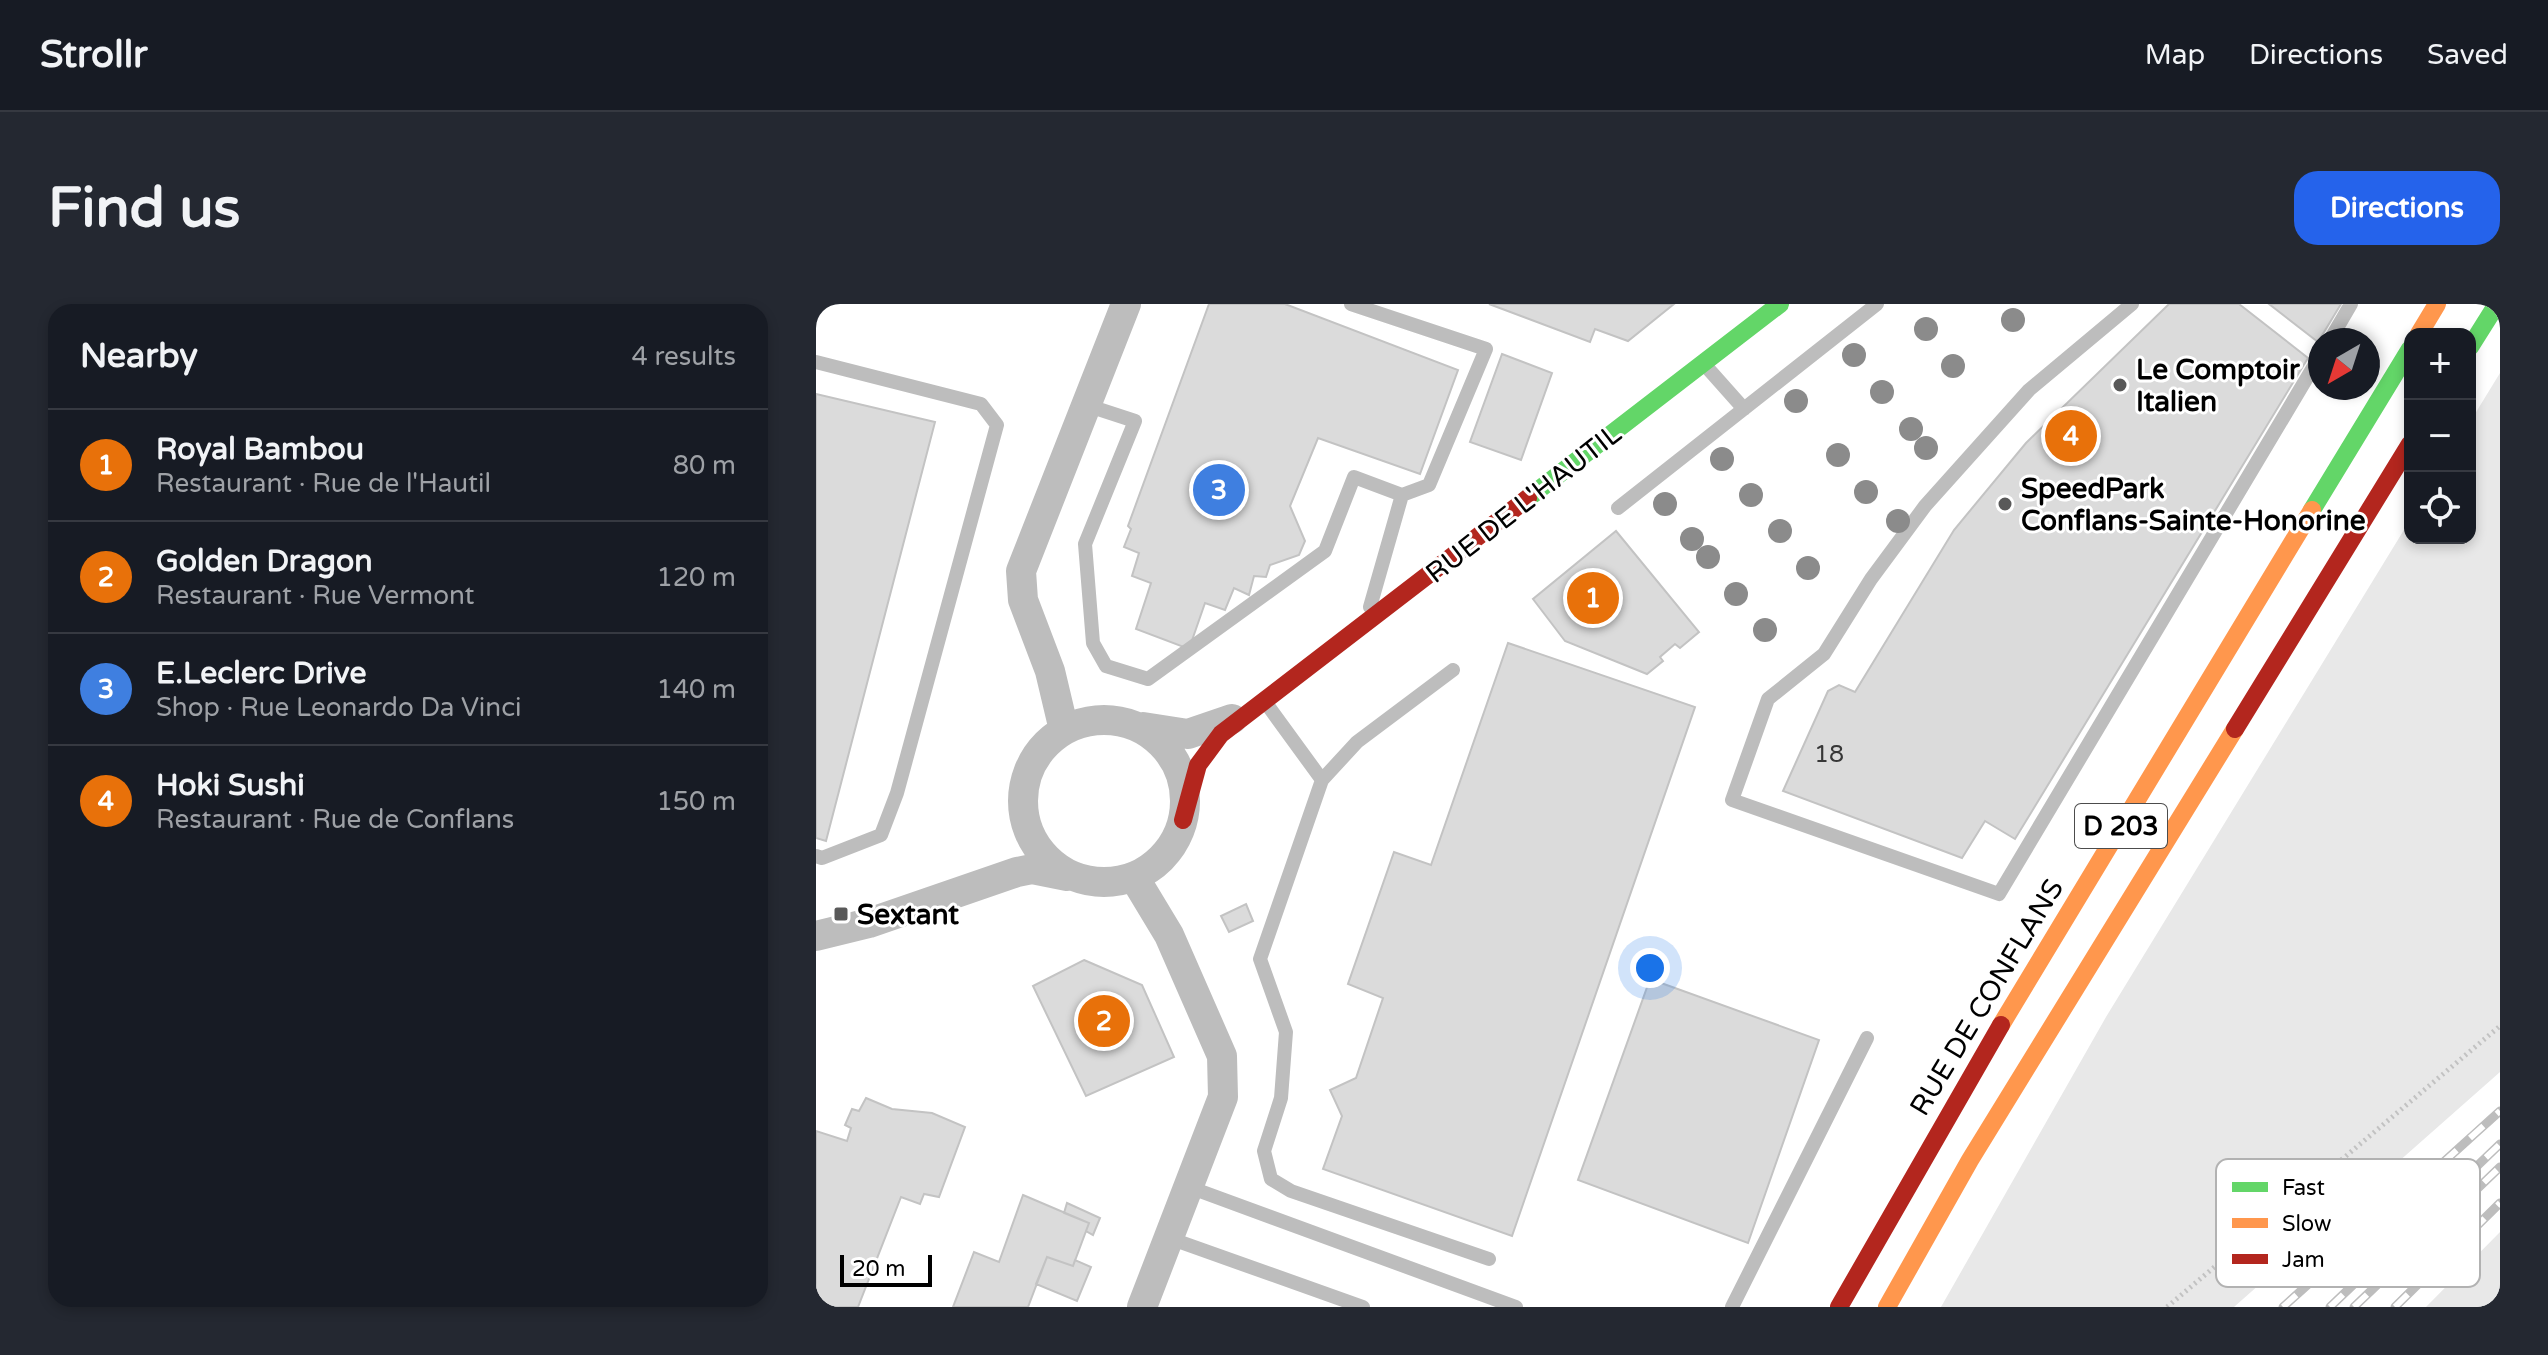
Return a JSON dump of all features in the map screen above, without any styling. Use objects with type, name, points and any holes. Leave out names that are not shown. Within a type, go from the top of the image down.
[{"type":"main road","name":"RUE DE L'HAUTIL","points":[[1183,820],[1198,765],[1221,734],[1780,304]]},
{"type":"main road","points":[[2423,328],[2437,304]]},
{"type":"main road","points":[[2476,337],[2497,304]]},
{"type":"main road","name":"RUE DE CONFLANS","points":[[1839,1307],[1991,1041],[2404,359]]},
{"type":"main road","name":"D 203","points":[[1887,1307],[1970,1160],[2404,454]]},
{"type":"street","points":[[1064,730],[1050,671],[1023,600],[1021,571],[1126,304]]},
{"type":"street","name":"RUE DE L'HAUTIL","points":[[1120,721],[1188,734],[1214,728],[1265,700]]},
{"type":"street","points":[[816,936],[869,923],[978,883],[1032,869],[1081,879],[1108,882],[1134,877],[1156,863],[1173,844],[1183,820],[1185,794],[1178,769],[1164,747],[1144,731],[1120,721],[1082,722],[1064,730],[1043,747],[1028,770],[1022,798],[1026,826],[1038,850],[1058,869],[1081,879]]},
{"type":"street","points":[[978,883],[1013,854],[1025,816]]},
{"type":"street","points":[[1134,877],[1169,935],[1222,1056],[1223,1097],[1142,1307]]},
{"type":"lane","points":[[1086,405],[1135,421],[1085,544],[1093,643],[1106,666],[1148,679],[1325,551],[1354,477],[1402,495],[1429,485],[1486,349],[1351,304]]},
{"type":"lane","points":[[1618,508],[1877,304]]},
{"type":"lane","points":[[2132,304],[2029,390],[1925,506],[1871,579],[1824,654],[1768,699],[1732,800],[1999,894],[2308,376]]},
{"type":"lane","points":[[2337,328],[2351,304]]},
{"type":"lane","points":[[816,362],[981,404],[997,425],[897,793],[881,835],[822,858],[816,856]]},
{"type":"lane","points":[[1704,363],[1744,409]]},
{"type":"lane","points":[[1365,625],[1402,495]]},
{"type":"lane","points":[[1453,670],[1357,742],[1322,780],[1260,959],[1286,1032],[1281,1098],[1264,1151],[1271,1179],[1291,1191],[1489,1259]]},
{"type":"lane","points":[[1265,700],[1322,780]]},
{"type":"lane","points":[[1732,1307],[1867,1038]]},
{"type":"lane","points":[[1189,1187],[1516,1307]]},
{"type":"lane","points":[[1169,1238],[1363,1307]]},
{"type":"path","points":[[2342,1159],[2500,1026]]},
{"type":"path","points":[[2167,1307],[2216,1266]]},
{"type":"shaded area","points":[[2500,373],[2500,1072],[2402,1159],[2216,1159],[2216,1287],[2257,1287],[2234,1307],[1941,1307],[2106,1017],[2404,530],[2404,544],[2476,544],[2476,412]]},
{"type":"shaded area","points":[[2500,1232],[2500,1307],[2426,1307],[2446,1287],[2480,1287],[2480,1252]]},
{"type":"building","points":[[1209,304],[1285,304],[1458,370],[1420,474],[1318,438],[1290,506],[1305,541],[1299,555],[1270,565],[1266,577],[1254,576],[1249,595],[1234,588],[1225,610],[1205,603],[1189,649],[1136,629],[1151,583],[1132,576],[1139,553],[1124,547],[1131,529],[1128,526]]},
{"type":"building","points":[[1489,304],[1674,304],[1628,341],[1595,329],[1590,342]]},
{"type":"building","points":[[2169,304],[2239,304],[2308,358],[2015,839],[1985,821],[1962,858],[1783,791],[1828,691],[1839,685],[1855,692],[1954,530],[2026,443]]},
{"type":"building","points":[[2269,304],[2341,304],[2326,328],[2308,328],[2308,334]]},
{"type":"building","points":[[1502,354],[1552,373],[1521,460],[1470,442]]},
{"type":"building","points":[[816,394],[935,422],[826,841],[816,838]]},
{"type":"building","points":[[1616,531],[1699,632],[1680,648],[1675,644],[1660,657],[1663,661],[1647,674],[1565,641],[1533,599]]},
{"type":"building","points":[[1508,643],[1695,707],[1512,1236],[1323,1169],[1342,1116],[1330,1090],[1356,1078],[1383,998],[1348,984],[1394,852],[1431,865]]},
{"type":"building","points":[[1246,904],[1253,921],[1229,932],[1221,916]]},
{"type":"building","points":[[1084,960],[1142,985],[1174,1057],[1086,1096],[1033,986]]},
{"type":"building","points":[[1650,979],[1819,1040],[1748,1243],[1578,1180]]},
{"type":"building","points":[[866,1098],[892,1109],[932,1113],[965,1127],[939,1197],[924,1194],[920,1204],[901,1197],[858,1307],[816,1307],[816,1131],[847,1141],[851,1128],[845,1125],[852,1109],[859,1111]]},
{"type":"building","points":[[1023,1195],[1089,1223],[1073,1266],[1047,1257],[1028,1307],[953,1307],[974,1252],[999,1262]]},
{"type":"building","points":[[1067,1203],[1100,1218],[1093,1235],[1086,1231],[1089,1223],[1064,1213]]},
{"type":"building","points":[[1047,1257],[1073,1266],[1075,1260],[1091,1267],[1077,1301],[1036,1284]]},
{"type":"railway","points":[[2447,1159],[2500,1111]]},
{"type":"railway","points":[[2480,1163],[2500,1144]]},
{"type":"railway","points":[[2480,1186],[2500,1167]]},
{"type":"railway","points":[[2480,1223],[2500,1203]]},
{"type":"railway","points":[[2283,1307],[2305,1287]]},
{"type":"railway","points":[[2330,1307],[2351,1287]]},
{"type":"railway","points":[[2354,1307],[2375,1287]]},
{"type":"railway","points":[[2395,1307],[2415,1287]]},
{"type":"traffic: fast","points":[[1528,498],[1780,304]]},
{"type":"traffic: fast","points":[[2476,337],[2497,304]]},
{"type":"traffic: fast","points":[[2312,510],[2404,359]]},
{"type":"traffic: slow","points":[[2423,328],[2437,304]]},
{"type":"traffic: slow","points":[[2001,1025],[2312,510]]},
{"type":"traffic: slow","points":[[1887,1307],[1970,1160],[2235,729]]},
{"type":"traffic: jam","points":[[2235,729],[2404,454]]},
{"type":"traffic: jam","points":[[1183,820],[1198,765],[1221,734],[1528,498]]},
{"type":"traffic: jam","points":[[1839,1307],[2001,1025]]},
{"type":"place","name":"Le Comptoir Italien","points":[[2120,385]]},
{"type":"place","name":"Hoki Sushi","points":[[2071,436]]},
{"type":"place","name":"E.Leclerc Drive","points":[[1219,490]]},
{"type":"place","name":"SpeedPark Conflans-Sainte-Honorine","points":[[2005,504]]},
{"type":"place","name":"Royal Bambou","points":[[1593,598]]},
{"type":"place","name":"Sextant","points":[[841,914]]},
{"type":"place","name":"Golden Dragon","points":[[1104,1021]]}]
